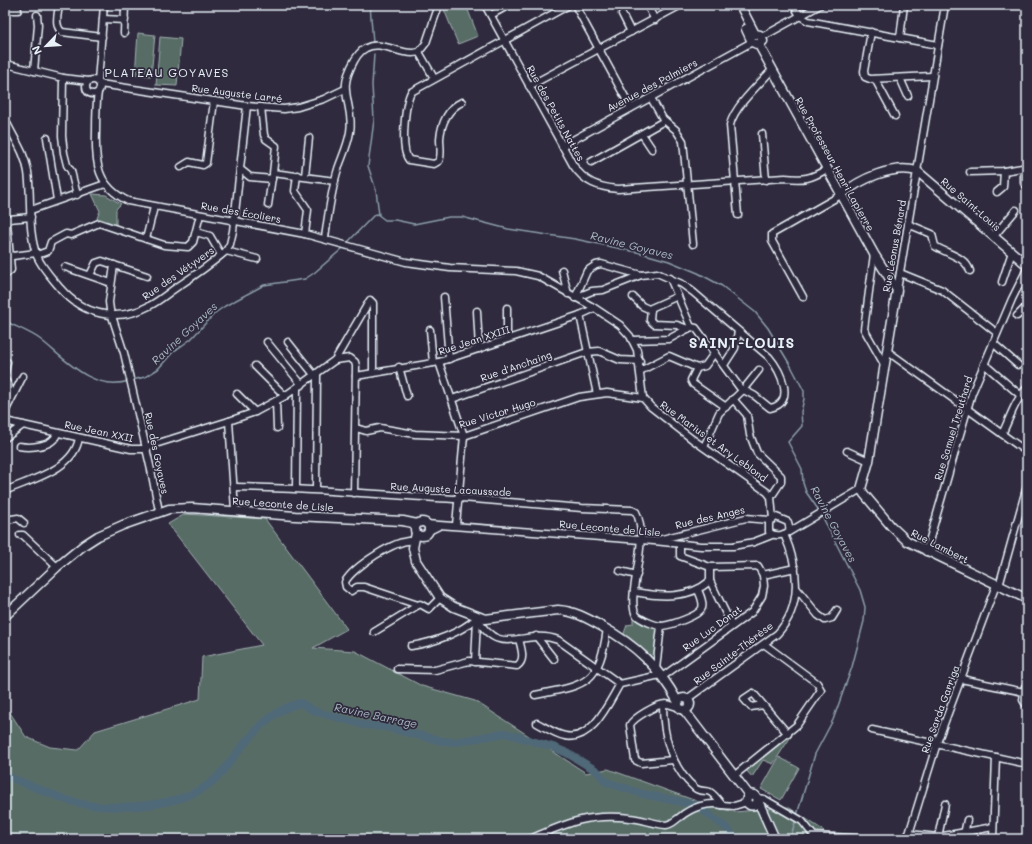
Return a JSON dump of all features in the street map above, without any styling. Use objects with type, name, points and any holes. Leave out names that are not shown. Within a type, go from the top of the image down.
[{"type":"main road","name":"Rue Professeur Henri Lapierre","points":[[734,5],[756,39]]},
{"type":"main road","name":"Rue Professeur Henri Lapierre","points":[[740,5],[772,70],[874,254],[897,290]]},
{"type":"main road","points":[[841,195],[883,172],[909,169],[917,171]]},
{"type":"main road","name":"Rue Saint-Louis","points":[[917,171],[1027,265]]},
{"type":"main road","name":"Rue Léonus Bénard","points":[[861,489],[869,461],[897,290]]},
{"type":"main road","name":"Rue Lambert","points":[[861,489],[866,498],[900,536],[926,552],[1027,599]]},
{"type":"main road","name":"Rue Leconte de Lisle","points":[[5,614],[82,542],[97,533],[159,509],[192,508],[235,510],[295,516],[397,522],[420,531]]},
{"type":"main road","points":[[420,531],[414,555],[420,570],[440,598],[454,607],[477,618],[495,619],[558,610],[569,611],[583,616],[607,629],[641,652],[674,694],[685,703],[691,717],[753,800],[774,839]]},
{"type":"street","points":[[59,5],[57,25],[59,30],[62,32],[102,37]]},
{"type":"street","points":[[96,105],[88,91],[87,83],[95,81],[99,70],[104,5]]},
{"type":"street","points":[[124,33],[126,5]]},
{"type":"street","points":[[325,238],[335,181],[350,132],[351,111],[345,89],[352,64],[366,48],[376,46],[406,54],[419,52],[426,43],[440,5]]},
{"type":"street","name":"Rue des Petits Nattes","points":[[485,5],[562,146],[578,173],[585,180],[601,187],[618,189],[785,178],[805,180],[827,169]]},
{"type":"street","points":[[491,15],[509,5]]},
{"type":"street","points":[[462,102],[452,108],[444,123],[440,137],[439,162],[434,164],[409,160],[405,149],[405,110],[407,100],[411,92],[569,5]]},
{"type":"street","points":[[575,5],[631,108]]},
{"type":"street","points":[[648,5],[655,20]]},
{"type":"street","points":[[529,86],[682,5]]},
{"type":"street","points":[[794,5],[800,16],[808,21],[938,45]]},
{"type":"street","name":"Avenue des Palmiers","points":[[562,146],[820,5]]},
{"type":"street","points":[[900,38],[904,5]]},
{"type":"street","name":"Rue Léonus Bénard","points":[[897,290],[945,5]]},
{"type":"street","points":[[5,10],[18,10]]},
{"type":"street","points":[[622,14],[631,32]]},
{"type":"street","points":[[34,71],[38,15]]},
{"type":"street","points":[[103,19],[125,20]]},
{"type":"street","points":[[871,32],[864,71],[865,77],[875,79],[932,76]]},
{"type":"street","points":[[419,52],[434,78]]},
{"type":"street","name":"Rue Auguste Larré","points":[[6,66],[13,66],[75,80],[95,81],[261,108],[284,109],[298,107],[324,99],[345,89]]},
{"type":"street","points":[[738,215],[730,125],[731,120],[740,106],[772,70]]},
{"type":"street","points":[[63,78],[63,147],[77,195]]},
{"type":"street","points":[[900,78],[908,96]]},
{"type":"street","points":[[875,79],[895,116]]},
{"type":"street","name":"Rue Auguste Larré","points":[[75,80],[88,91]]},
{"type":"street","name":"Rue des Écoliers","points":[[95,81],[98,92],[96,105],[95,154],[97,165],[105,184],[116,195],[128,201],[325,238],[353,248],[406,262],[450,268],[516,271],[538,276],[568,294]]},
{"type":"street","points":[[88,91],[94,94],[98,92]]},
{"type":"street","points":[[651,98],[664,122],[676,130],[683,141],[692,244]]},
{"type":"street","points":[[181,167],[189,162],[203,165],[206,163],[214,101]]},
{"type":"street","name":"Rue des Vétyvers","points":[[5,119],[25,160],[30,183],[33,244],[36,254],[46,271],[64,293],[74,301],[93,312],[113,316],[133,313],[150,306],[223,253],[230,244],[247,106]]},
{"type":"street","points":[[261,108],[264,135],[266,139],[276,146],[268,205]]},
{"type":"street","points":[[591,162],[664,122]]},
{"type":"street","points":[[642,134],[652,149]]},
{"type":"street","points":[[762,134],[766,180]]},
{"type":"street","points":[[47,138],[57,200]]},
{"type":"street","points":[[305,176],[309,138]]},
{"type":"street","points":[[970,172],[1004,171],[1022,168],[1024,172],[1024,184],[1027,186]]},
{"type":"street","points":[[240,169],[250,177],[305,176],[335,181]]},
{"type":"street","points":[[998,192],[1003,187],[1004,171]]},
{"type":"street","points":[[297,176],[295,191],[308,210],[305,234]]},
{"type":"street","points":[[31,210],[105,184]]},
{"type":"street","points":[[802,297],[772,241],[771,236],[775,231],[841,195]]},
{"type":"street","points":[[146,239],[154,207]]},
{"type":"street","points":[[994,236],[1016,210]]},
{"type":"street","points":[[7,257],[36,254],[48,251],[50,242],[66,234],[71,236],[99,223],[164,245],[188,247],[193,242],[200,215]]},
{"type":"street","points":[[5,275],[10,270],[7,257],[7,223],[9,220],[31,217]]},
{"type":"street","points":[[908,224],[932,234],[935,246],[963,260],[968,265],[970,271]]},
{"type":"street","points":[[196,232],[210,236],[223,253],[257,259]]},
{"type":"street","points":[[1002,282],[1012,252]]},
{"type":"street","points":[[874,254],[864,329],[884,366]]},
{"type":"street","points":[[90,275],[98,261],[102,261],[147,276]]},
{"type":"street","points":[[575,298],[587,271],[596,265],[601,264],[641,275]]},
{"type":"street","points":[[113,316],[109,302],[114,265]]},
{"type":"street","points":[[65,267],[111,283]]},
{"type":"street","name":"Rue Samuel Treuthard","points":[[926,552],[967,409],[997,333],[1027,269]]},
{"type":"street","points":[[562,270],[568,294],[593,307],[620,325],[632,340],[640,361],[643,398]]},
{"type":"street","points":[[575,298],[592,291],[603,290],[641,275],[654,272],[670,278],[693,292],[774,363],[782,381],[785,395],[779,404],[770,408],[755,396],[743,390],[699,331],[677,325],[654,324],[650,320],[650,310],[654,306],[678,296]]},
{"type":"street","points":[[900,272],[942,290],[997,333]]},
{"type":"street","points":[[670,278],[690,328]]},
{"type":"street","points":[[444,297],[449,359]]},
{"type":"street","points":[[634,297],[642,306],[650,310]]},
{"type":"street","name":"Rue Jean XXII","points":[[5,421],[131,449],[147,449],[149,446],[255,412],[285,396],[335,360],[369,300],[372,300],[373,304],[373,372]]},
{"type":"street","points":[[1017,316],[1027,306]]},
{"type":"street","name":"Rue Jean XXIII","points":[[356,376],[449,359],[580,315],[591,310],[593,307]]},
{"type":"street","points":[[506,308],[507,339]]},
{"type":"street","points":[[477,311],[479,349]]},
{"type":"street","points":[[580,315],[597,394]]},
{"type":"street","name":"Rue des Goyaves","points":[[113,316],[124,352],[147,449],[159,509]]},
{"type":"street","points":[[632,340],[669,339],[690,328]]},
{"type":"street","points":[[430,330],[436,362],[452,399],[464,436],[456,525]]},
{"type":"street","points":[[724,365],[735,348],[738,331]]},
{"type":"street","points":[[267,342],[299,386],[296,488]]},
{"type":"street","points":[[288,342],[316,375],[316,489]]},
{"type":"street","points":[[993,343],[1018,365]]},
{"type":"street","points":[[587,352],[599,351],[620,360],[640,361]]},
{"type":"street","points":[[887,351],[1027,452]]},
{"type":"street","name":"Rue d'Anchaing","points":[[452,399],[587,352]]},
{"type":"street","points":[[640,371],[669,356],[697,368],[705,366],[715,352]]},
{"type":"street","points":[[335,360],[346,358],[353,360],[356,366],[354,493]]},
{"type":"street","points":[[5,373],[7,362]]},
{"type":"street","points":[[984,364],[1020,395]]},
{"type":"street","points":[[255,366],[285,396]]},
{"type":"street","points":[[399,367],[407,396]]},
{"type":"street","points":[[697,368],[692,377],[692,382],[726,407]]},
{"type":"street","points":[[704,448],[718,415],[743,390],[759,370]]},
{"type":"street","points":[[5,412],[22,376]]},
{"type":"street","points":[[5,379],[13,395]]},
{"type":"street","points":[[1002,434],[1020,395],[1027,388]]},
{"type":"street","points":[[237,394],[255,412]]},
{"type":"street","name":"Rue Victor Hugo","points":[[356,428],[366,431],[380,428],[415,434],[464,436],[579,397],[597,394],[620,394],[643,398]]},
{"type":"street","name":"Rue Marius et Ary Leblond","points":[[643,398],[661,416],[762,488],[771,500],[781,519]]},
{"type":"street","points":[[733,399],[747,415],[750,435],[757,453],[781,476],[781,482],[771,500],[773,511],[772,519],[768,527],[772,534],[786,533],[861,489]]},
{"type":"street","points":[[276,401],[277,428]]},
{"type":"street","points":[[229,421],[235,487],[235,510]]},
{"type":"street","points":[[5,438],[23,425]]},
{"type":"street","points":[[19,446],[38,447],[54,439],[57,433]]},
{"type":"street","points":[[5,491],[66,462],[77,448],[79,438]]},
{"type":"street","points":[[847,451],[869,461]]},
{"type":"street","name":"Rue Auguste Lacaussade","points":[[235,487],[316,489],[354,493],[458,498],[582,508],[632,510],[636,512],[638,516],[641,540],[633,608],[636,615],[661,626]]},
{"type":"street","name":"Rue Sarda Garriga","points":[[909,834],[938,744],[997,585],[1027,489]]},
{"type":"street","points":[[5,520],[18,518],[24,523]]},
{"type":"street","name":"Rue des Anges","points":[[654,541],[746,518],[772,519]]},
{"type":"street","points":[[772,519],[803,523]]},
{"type":"street","points":[[786,533],[788,522]]},
{"type":"street","name":"Rue Leconte de Lisle","points":[[420,531],[444,525],[456,525],[680,544],[733,546],[754,542],[772,534]]},
{"type":"street","points":[[420,531],[409,540],[370,559],[357,569],[345,582],[346,587],[350,591],[357,587],[364,587],[418,605],[420,604],[429,609],[440,598]]},
{"type":"street","name":"Rue Sainte-Thérèse","points":[[685,703],[777,634],[786,625],[794,607],[798,589],[795,568],[786,533]]},
{"type":"street","points":[[20,535],[23,535],[56,566]]},
{"type":"street","points":[[680,544],[680,556],[710,567],[758,566],[764,575],[795,568]]},
{"type":"street","points":[[710,567],[710,581],[732,626]]},
{"type":"street","points":[[620,571],[637,575]]},
{"type":"street","name":"Rue Luc Donat","points":[[659,674],[732,626],[758,605],[764,586],[764,575]]},
{"type":"street","points":[[635,592],[656,596],[676,596],[698,590],[710,581]]},
{"type":"street","points":[[798,589],[818,615],[825,620],[832,618],[837,610]]},
{"type":"street","points":[[537,723],[570,737],[584,732],[598,721],[620,684],[659,674],[661,626],[678,622],[698,613],[702,604],[698,590]]},
{"type":"street","points":[[374,632],[418,605]]},
{"type":"street","points":[[477,618],[482,627],[490,634],[506,641],[536,636],[551,637],[558,640],[620,684]]},
{"type":"street","points":[[411,646],[429,643],[446,637],[469,625],[477,618]]},
{"type":"street","points":[[475,662],[477,618]]},
{"type":"street","points":[[535,694],[571,688],[583,683],[598,668],[604,649],[607,629]]},
{"type":"street","points":[[536,636],[554,659]]},
{"type":"street","points":[[397,669],[436,670],[470,662],[517,666],[522,662],[523,658],[519,639]]},
{"type":"street","points":[[735,775],[788,734],[797,725],[820,693],[820,687],[764,644]]},
{"type":"street","points":[[961,679],[1024,692]]},
{"type":"street","points":[[1027,685],[1024,692],[1023,701],[1027,706]]},
{"type":"street","points":[[673,760],[641,763],[635,760],[632,754],[629,729],[631,722],[653,708],[663,705],[685,703]]},
{"type":"street","points":[[663,705],[664,722],[673,760],[695,788],[710,792],[722,805]]},
{"type":"street","points":[[763,705],[788,734]]},
{"type":"street","points":[[872,730],[1027,764]]},
{"type":"street","points":[[993,839],[996,757]]},
{"type":"street","points":[[530,839],[585,817],[627,817],[666,825],[672,824],[684,814],[708,804],[734,806],[753,800],[764,799],[802,821],[814,836],[871,839]]},
{"type":"street","points":[[938,837],[945,804]]},
{"type":"street","points":[[964,836],[967,820]]},
{"type":"street","points":[[903,839],[909,834],[938,837],[964,836],[993,827]]},
{"type":"green space","points":[[448,5],[466,5],[478,36],[458,44],[443,7]]},
{"type":"green space","points":[[138,33],[155,35],[151,76],[135,75]]},
{"type":"green space","points":[[160,37],[181,39],[177,86],[156,85]]},
{"type":"green space","points":[[92,194],[106,195],[121,204],[116,209],[116,226],[99,221],[97,218],[100,211]]},
{"type":"green space","points":[[185,514],[265,519],[347,629],[313,648],[355,651],[422,686],[475,701],[586,773],[608,769],[713,807],[735,812],[788,807],[823,830],[827,839],[5,839],[5,708],[7,708],[26,737],[50,747],[78,750],[95,731],[200,699],[202,657],[262,645],[168,524]]},
{"type":"green space","points":[[633,617],[656,628],[658,632],[654,663],[637,645],[623,636],[627,625],[633,624]]},
{"type":"green space","points":[[792,735],[773,764],[763,760],[752,777],[746,770]]},
{"type":"green space","points":[[779,757],[799,768],[781,800],[761,789]]},
{"type":"waterway","points":[[370,5],[373,43]]},
{"type":"waterway","points":[[374,54],[372,85],[374,120],[368,166],[376,190],[379,215]]},
{"type":"waterway","name":"Ravine Goyaves","points":[[347,243],[374,215],[377,214],[385,220],[395,220],[414,224],[449,217],[462,217],[508,229],[575,239],[641,253],[669,261],[698,273],[722,286],[755,312],[768,328],[804,391],[801,412],[802,426],[788,442],[802,469],[803,483],[806,492],[820,512]]},
{"type":"waterway","name":"Ravine Goyaves","points":[[132,380],[145,377],[158,369],[173,352],[191,339],[215,313],[225,306],[264,285],[305,279],[343,248]]},
{"type":"waterway","name":"Ravine Goyaves","points":[[5,321],[37,337],[70,365],[92,378],[104,382],[116,383],[129,381]]},
{"type":"waterway","name":"Ravine Goyaves","points":[[797,815],[815,754],[833,720],[852,667],[864,621],[865,607],[860,590],[822,516]]},
{"type":"waterway","name":"Ravine Barrage","points":[[5,776],[70,801],[85,804],[122,807],[141,806],[178,799],[194,793],[212,782],[246,741],[271,717],[290,706],[301,703],[314,711],[364,725],[386,727],[442,741],[456,742],[505,733],[553,747],[567,753],[597,771],[606,782],[643,794],[696,805],[728,829],[734,839]]},
{"type":"waterway","name":"Ravine Goyaves","points":[[790,839],[796,819]]},
{"type":"district","name":"PLATEAU GOYAVES","points":[[167,72]]},
{"type":"district","name":"SAINT-LOUIS","points":[[742,342]]}]
